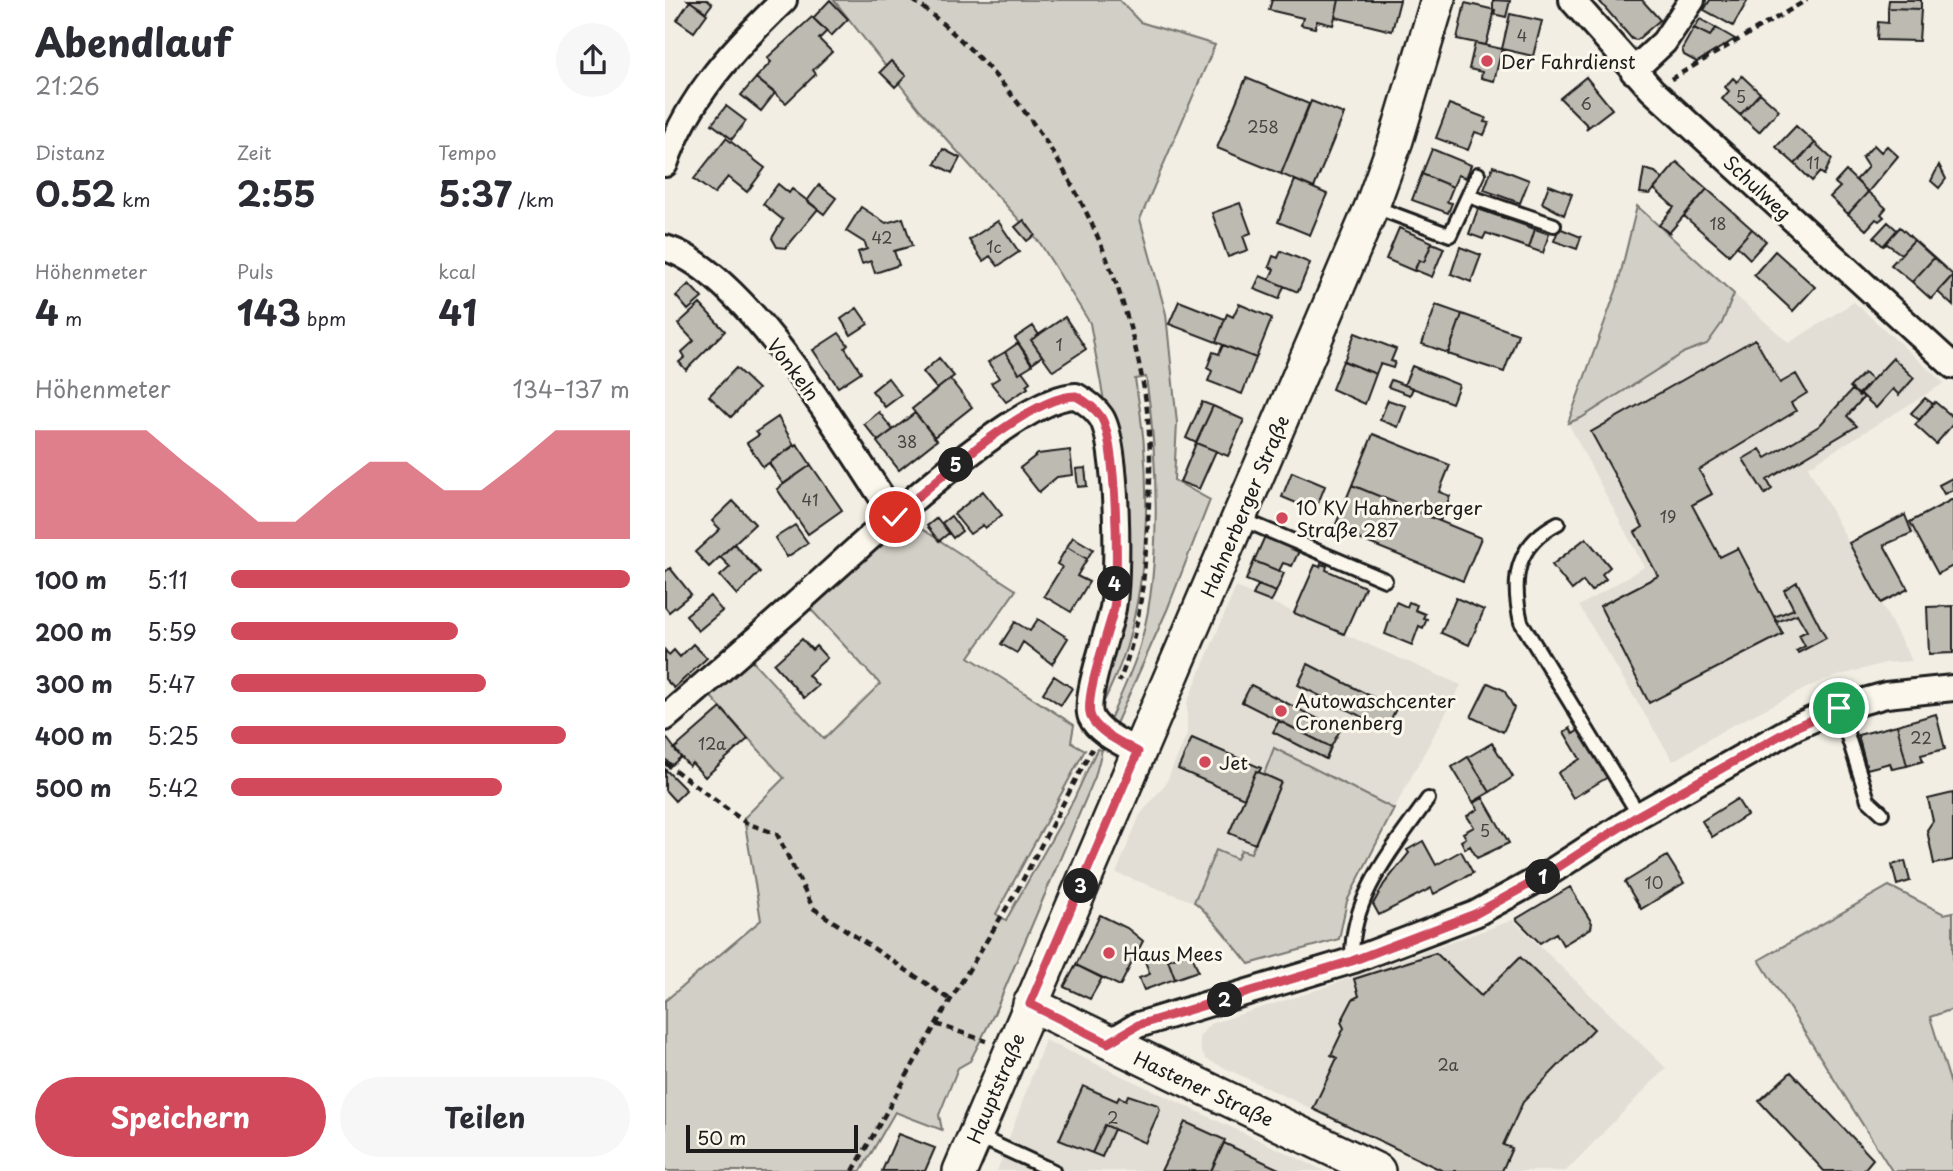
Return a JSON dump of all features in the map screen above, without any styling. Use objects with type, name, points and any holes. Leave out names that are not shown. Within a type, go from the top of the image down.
[{"type":"main road","name":"Hahnerberger Straße","points":[[1030,1004],[1372,206],[1397,140],[1438,0]]},
{"type":"main road","name":"Hastener Straße","points":[[1030,1004],[1378,1171]]},
{"type":"main road","name":"Hauptstraße","points":[[960,1171],[1030,1004]]},
{"type":"street","points":[[665,164],[700,93],[747,36],[784,0]]},
{"type":"street","name":"Schulweg","points":[[1572,0],[1652,90],[1953,366]]},
{"type":"street","points":[[1633,71],[1664,42],[1692,0]]},
{"type":"street","name":"Vonkeln","points":[[665,248],[687,257],[733,295],[795,365],[895,517]]},
{"type":"street","points":[[665,718],[934,482],[991,439],[1044,405],[1076,396],[1101,417],[1108,434],[1115,546],[1114,606],[1088,700],[1091,717],[1100,728],[1138,752]]},
{"type":"street","points":[[1108,1043],[1138,1025],[1352,961],[1505,900],[1639,815],[1795,727],[1839,708],[1886,695],[1953,688]]},
{"type":"lane","points":[[1372,206],[1450,235],[1478,174]]},
{"type":"lane","points":[[1468,196],[1554,225]]},
{"type":"lane","points":[[1239,518],[1385,580]]},
{"type":"lane","points":[[1558,523],[1535,535],[1518,570],[1514,594],[1521,622],[1639,815]]},
{"type":"lane","points":[[1839,708],[1868,800],[1882,813]]},
{"type":"lane","points":[[1352,961],[1351,935],[1372,879],[1428,799]]},
{"type":"lane","points":[[975,1135],[1053,1171]]},
{"type":"path","points":[[913,0],[989,70],[1027,115],[1069,179],[1099,238],[1117,290],[1144,389],[1150,485],[1143,598],[1129,658],[1116,690]]},
{"type":"path","points":[[1652,90],[1807,0]]},
{"type":"path","points":[[853,1171],[936,1024],[1018,889],[1080,775],[1100,728]]},
{"type":"path","points":[[665,763],[746,822],[777,834],[813,908],[951,1000]]},
{"type":"path","points":[[936,1024],[1010,1050]]},
{"type":"shaded area","points":[[834,0],[1119,0],[1140,22],[1215,45],[1140,219],[1166,314],[1177,423],[1174,480],[1210,500],[1167,610],[1115,726],[1109,722],[1136,658],[1151,593],[1156,519],[1153,444],[1146,377],[1135,379],[1146,472],[1145,537],[1138,600],[1118,671],[1100,710],[1118,620],[1106,412],[1090,323],[1040,243],[920,110]]},
{"type":"shaded area","points":[[1637,206],[1734,294],[1722,323],[1707,344],[1685,352],[1581,418],[1568,423],[1617,288]]},
{"type":"shaded area","points":[[1734,294],[1789,343],[1854,302],[1944,383],[1808,467],[1912,661],[1885,663],[1823,680],[1727,728],[1673,761],[1579,606],[1644,567],[1568,423],[1581,418],[1685,352],[1707,344],[1722,323]]},
{"type":"shaded area","points":[[905,518],[1016,590],[969,657],[1074,725],[1071,742],[1085,750],[996,914],[1006,920],[1074,799],[1097,749],[1102,750],[1095,777],[994,1014],[970,1061],[958,1068],[939,1115],[942,1130],[895,1112],[861,1171],[665,1171],[665,1001],[761,920],[744,818],[784,778],[706,691],[747,655],[824,739],[880,684],[805,603]]},
{"type":"shaded area","points":[[1236,587],[1461,685],[1394,809],[1274,748],[1281,782],[1251,854],[1237,860],[1216,850],[1194,902],[1116,873],[1140,815],[1166,783],[1187,734],[1187,703]]},
{"type":"shaded area","points":[[1274,748],[1394,809],[1347,901],[1339,939],[1249,964],[1213,920],[1194,902],[1216,850],[1237,859],[1241,850],[1251,853],[1281,782],[1264,774]]},
{"type":"shaded area","points":[[1889,886],[1944,914],[1953,912],[1953,1009],[1930,1017],[1953,1091],[1953,1171],[1892,1171],[1759,960]]},
{"type":"shaded area","points":[[1513,920],[1666,1068],[1566,1171],[1443,1171],[1206,1059],[1201,1052],[1199,1037],[1210,1024],[1308,993]]},
{"type":"shaded area","points":[[1045,1040],[1325,1171],[997,1171]]},
{"type":"building","points":[[688,0],[707,0],[712,4],[706,12]]},
{"type":"building","points":[[830,0],[848,19],[831,36],[813,18]]},
{"type":"building","points":[[1272,0],[1339,0],[1333,25],[1317,21],[1315,28],[1301,25],[1303,18],[1269,10]]},
{"type":"building","points":[[1339,0],[1400,0],[1392,31],[1335,17]]},
{"type":"building","points":[[1493,0],[1510,1],[1506,17],[1493,14]]},
{"type":"building","points":[[1642,0],[1660,20],[1637,40],[1632,39],[1600,2]]},
{"type":"building","points":[[1710,0],[1748,0],[1733,26],[1704,10]]},
{"type":"building","points":[[1889,0],[1921,0],[1921,9],[1888,8]]},
{"type":"building","points":[[690,1],[707,14],[694,32],[677,20]]},
{"type":"building","points":[[1465,3],[1495,10],[1486,45],[1457,39]]},
{"type":"building","points":[[1888,8],[1921,9],[1919,41],[1877,40],[1878,22],[1888,23]]},
{"type":"building","points":[[1510,14],[1542,21],[1533,56],[1502,49]]},
{"type":"building","points":[[812,17],[827,31],[819,39],[832,52],[813,70],[816,74],[786,103],[756,78],[771,62],[767,58]]},
{"type":"building","points":[[1700,19],[1716,28],[1710,36],[1694,28]]},
{"type":"building","points":[[1694,28],[1710,36],[1716,28],[1735,39],[1697,62],[1684,55],[1682,49]]},
{"type":"building","points":[[1475,43],[1502,49],[1494,81],[1481,78],[1482,72],[1469,69]]},
{"type":"building","points":[[891,61],[906,76],[895,87],[880,72]]},
{"type":"building","points":[[1742,76],[1760,93],[1740,115],[1722,99],[1729,91],[1725,87],[1733,78],[1737,82]]},
{"type":"building","points":[[1586,77],[1612,109],[1586,129],[1588,126],[1560,98]]},
{"type":"building","points":[[756,78],[775,93],[761,111],[741,95]]},
{"type":"building","points":[[1246,78],[1309,104],[1281,174],[1217,148]]},
{"type":"building","points":[[1760,93],[1779,110],[1759,132],[1740,115]]},
{"type":"building","points":[[1311,101],[1344,114],[1314,188],[1281,174]]},
{"type":"building","points":[[1449,104],[1486,118],[1484,122],[1489,123],[1484,135],[1475,132],[1468,150],[1436,138]]},
{"type":"building","points":[[726,106],[746,121],[732,139],[712,124]]},
{"type":"building","points":[[1796,126],[1815,143],[1795,164],[1776,147]]},
{"type":"building","points":[[726,138],[765,168],[747,192],[728,177],[714,194],[694,179]]},
{"type":"building","points":[[1815,143],[1832,159],[1824,175],[1820,172],[1812,181],[1795,164]]},
{"type":"building","points":[[1874,145],[1881,152],[1887,146],[1898,156],[1868,192],[1856,180],[1868,167],[1862,158]]},
{"type":"building","points":[[943,149],[960,158],[952,173],[935,164]]},
{"type":"building","points":[[1432,149],[1471,165],[1466,178],[1458,175],[1453,187],[1422,174]]},
{"type":"building","points":[[1677,162],[1707,189],[1669,233],[1659,225],[1674,207],[1654,189]]},
{"type":"building","points":[[1939,165],[1946,179],[1939,188],[1931,181]]},
{"type":"building","points":[[1493,166],[1529,180],[1520,203],[1484,190]]},
{"type":"building","points":[[1644,169],[1655,172],[1663,179],[1650,194],[1640,193]]},
{"type":"building","points":[[1846,171],[1868,192],[1848,214],[1830,197],[1840,187],[1835,183]]},
{"type":"building","points":[[1422,174],[1453,187],[1447,202],[1452,203],[1448,213],[1412,200]]},
{"type":"building","points":[[1295,180],[1327,194],[1310,235],[1278,222]]},
{"type":"building","points":[[778,184],[789,193],[792,189],[818,209],[786,248],[777,247],[772,238],[783,220],[763,204]]},
{"type":"building","points":[[819,185],[836,198],[824,214],[807,201]]},
{"type":"building","points":[[1549,185],[1572,194],[1564,215],[1542,203]]},
{"type":"building","points":[[1707,189],[1752,229],[1729,255],[1684,216]]},
{"type":"building","points":[[1868,192],[1886,208],[1881,214],[1884,217],[1879,221],[1876,219],[1866,230],[1848,214]]},
{"type":"building","points":[[1240,203],[1251,233],[1243,236],[1248,250],[1228,257],[1212,213]]},
{"type":"building","points":[[861,207],[886,223],[903,218],[912,246],[894,251],[899,265],[875,273],[871,261],[862,264],[858,252],[867,249],[865,243],[846,231]]},
{"type":"building","points":[[1478,209],[1535,229],[1529,248],[1486,233],[1483,239],[1469,234]]},
{"type":"building","points":[[1024,220],[1035,235],[1027,241],[1015,227]]},
{"type":"building","points":[[998,221],[1019,252],[998,266],[990,256],[983,261],[969,240]]},
{"type":"building","points":[[1888,222],[1897,230],[1883,246],[1874,237]]},
{"type":"building","points":[[1900,227],[1914,240],[1901,254],[1887,244],[1883,246]]},
{"type":"building","points":[[1399,228],[1432,242],[1424,262],[1419,260],[1414,271],[1386,259]]},
{"type":"building","points":[[1559,228],[1581,237],[1577,249],[1554,241]]},
{"type":"building","points":[[1535,229],[1549,234],[1543,253],[1529,248]]},
{"type":"building","points":[[1752,229],[1766,241],[1750,259],[1737,246]]},
{"type":"building","points":[[1914,240],[1934,258],[1912,282],[1891,265]]},
{"type":"building","points":[[1432,243],[1444,248],[1432,277],[1415,270],[1419,260],[1424,262]]},
{"type":"building","points":[[1460,247],[1481,255],[1471,282],[1451,274]]},
{"type":"building","points":[[1281,251],[1310,263],[1298,292],[1269,280],[1274,269],[1269,267],[1273,256],[1278,258]]},
{"type":"building","points":[[1775,251],[1815,287],[1793,311],[1754,275]]},
{"type":"building","points":[[1934,258],[1953,275],[1931,299],[1912,282]]},
{"type":"building","points":[[1260,276],[1284,286],[1279,299],[1254,289]]},
{"type":"building","points":[[1953,276],[1953,306],[1938,292]]},
{"type":"building","points":[[689,284],[702,298],[688,310],[676,296]]},
{"type":"building","points":[[1179,301],[1225,319],[1216,342],[1169,324]]},
{"type":"building","points":[[700,304],[725,331],[686,370],[679,362],[685,357],[682,352],[694,341],[678,324]]},
{"type":"building","points":[[1239,304],[1272,318],[1256,358],[1216,342],[1227,314],[1233,317]]},
{"type":"building","points":[[1436,305],[1462,314],[1448,353],[1422,344]]},
{"type":"building","points":[[857,308],[868,324],[851,335],[841,319]]},
{"type":"building","points":[[1462,314],[1518,334],[1504,372],[1448,354]]},
{"type":"building","points":[[1065,317],[1086,349],[1053,371],[1031,340]]},
{"type":"building","points":[[1033,326],[1039,335],[1031,340],[1042,356],[1032,363],[1015,338]]},
{"type":"building","points":[[839,333],[848,345],[845,348],[861,372],[838,387],[813,350]]},
{"type":"building","points":[[1355,333],[1396,349],[1391,361],[1395,362],[1393,368],[1380,364],[1376,374],[1344,361]]},
{"type":"building","points":[[1755,339],[1780,383],[1796,374],[1807,393],[1791,403],[1796,411],[1699,470],[1712,494],[1692,505],[1720,557],[1738,548],[1783,634],[1649,703],[1600,606],[1658,576],[1635,532],[1643,527],[1591,432]]},
{"type":"building","points":[[1018,343],[1032,365],[1019,373],[1005,352]]},
{"type":"building","points":[[1223,345],[1256,358],[1242,394],[1208,381],[1212,371],[1207,368],[1213,352],[1219,354]]},
{"type":"building","points":[[1005,352],[1019,373],[1022,371],[1030,382],[1026,385],[1028,388],[1006,402],[991,383],[999,378],[988,362]]},
{"type":"building","points":[[939,358],[954,376],[937,389],[923,372]]},
{"type":"building","points":[[1893,358],[1914,378],[1899,395],[1893,389],[1876,408],[1860,393]]},
{"type":"building","points":[[1343,361],[1376,374],[1365,404],[1332,389]]},
{"type":"building","points":[[1412,366],[1459,385],[1452,403],[1404,385]]},
{"type":"building","points":[[736,368],[758,389],[731,417],[709,396]]},
{"type":"building","points":[[1864,373],[1872,380],[1859,396],[1850,387]]},
{"type":"building","points":[[888,378],[901,395],[885,407],[872,391]]},
{"type":"building","points":[[950,379],[972,407],[934,437],[912,409]]},
{"type":"building","points":[[1391,380],[1413,388],[1410,395],[1388,387]]},
{"type":"building","points":[[1852,390],[1864,397],[1847,416],[1857,426],[1767,480],[1772,489],[1765,494],[1743,459],[1760,449],[1766,458],[1819,426]]},
{"type":"building","points":[[1925,398],[1933,404],[1919,420],[1911,413]]},
{"type":"building","points":[[1388,400],[1406,406],[1398,427],[1380,420]]},
{"type":"building","points":[[1202,402],[1213,406],[1196,443],[1186,438]]},
{"type":"building","points":[[1935,402],[1953,417],[1953,424],[1936,444],[1915,425]]},
{"type":"building","points":[[1213,406],[1244,420],[1228,456],[1196,443]]},
{"type":"building","points":[[879,412],[893,430],[878,441],[864,424]]},
{"type":"building","points":[[915,413],[937,440],[899,470],[877,442]]},
{"type":"building","points":[[778,417],[794,445],[763,467],[747,443],[759,435],[756,432]]},
{"type":"building","points":[[1373,434],[1450,465],[1439,492],[1450,496],[1440,521],[1352,485]]},
{"type":"building","points":[[1196,443],[1216,451],[1199,489],[1180,482]]},
{"type":"building","points":[[797,444],[811,465],[783,484],[769,463]]},
{"type":"building","points":[[1070,450],[1073,475],[1057,477],[1039,492],[1020,468],[1038,454]]},
{"type":"building","points":[[811,465],[842,510],[808,534],[777,489]]},
{"type":"building","points":[[1085,468],[1087,486],[1078,487],[1076,469]]},
{"type":"building","points":[[1292,472],[1325,486],[1317,506],[1307,502],[1306,507],[1282,497]]},
{"type":"building","points":[[1952,478],[1953,490],[1944,494],[1939,485]]},
{"type":"building","points":[[1352,485],[1481,538],[1463,581],[1334,529]]},
{"type":"building","points":[[983,491],[1002,515],[985,528],[983,525],[970,534],[954,514]]},
{"type":"building","points":[[1953,499],[1953,566],[1938,574],[1910,522]]},
{"type":"building","points":[[733,501],[755,524],[709,567],[695,552],[720,529],[712,521]]},
{"type":"building","points":[[1905,515],[1912,533],[1884,545],[1908,589],[1881,603],[1849,543]]},
{"type":"building","points":[[951,516],[962,531],[953,538],[942,523]]},
{"type":"building","points":[[937,518],[949,533],[939,541],[927,526]]},
{"type":"building","points":[[795,525],[808,543],[787,557],[775,538]]},
{"type":"building","points":[[1265,536],[1299,551],[1292,566],[1283,563],[1279,571],[1254,561]]},
{"type":"building","points":[[1073,537],[1093,549],[1087,559],[1067,547]]},
{"type":"building","points":[[1586,538],[1610,567],[1602,574],[1606,579],[1591,591],[1583,581],[1572,590],[1552,565]]},
{"type":"building","points":[[734,544],[760,572],[737,595],[720,576],[730,567],[720,557]]},
{"type":"building","points":[[1067,547],[1087,559],[1077,576],[1089,582],[1071,612],[1044,596],[1062,567],[1057,564]]},
{"type":"building","points":[[1254,561],[1284,573],[1276,592],[1246,580]]},
{"type":"building","points":[[1321,564],[1327,566],[1326,570],[1365,587],[1344,634],[1294,613],[1315,565],[1320,567]]},
{"type":"building","points":[[670,568],[691,594],[669,612],[665,607],[665,572]]},
{"type":"building","points":[[1797,582],[1826,638],[1798,653],[1796,651],[1805,646],[1799,635],[1807,631],[1797,614],[1777,622],[1774,617],[1794,609],[1784,590]]},
{"type":"building","points":[[1258,585],[1276,592],[1271,602],[1253,595]]},
{"type":"building","points":[[710,596],[722,611],[698,631],[686,615]]},
{"type":"building","points":[[1456,598],[1484,610],[1469,645],[1441,633]]},
{"type":"building","points":[[1396,602],[1407,607],[1409,602],[1417,605],[1415,610],[1425,614],[1423,618],[1427,619],[1423,628],[1419,626],[1412,645],[1385,634]]},
{"type":"building","points":[[1953,606],[1953,653],[1929,654],[1927,607]]},
{"type":"building","points":[[1038,619],[1068,638],[1052,664],[1023,642],[1017,653],[1001,644],[1015,622],[1030,631]]},
{"type":"building","points":[[802,639],[812,650],[816,646],[827,658],[808,675],[818,686],[804,698],[774,664]]},
{"type":"building","points":[[693,644],[707,658],[674,688],[665,679],[665,650],[669,655],[674,650],[680,657]]},
{"type":"building","points":[[1308,664],[1396,709],[1386,729],[1298,685]]},
{"type":"building","points":[[1054,676],[1072,688],[1061,705],[1043,693]]},
{"type":"building","points":[[1488,683],[1504,690],[1514,708],[1503,732],[1471,717]]},
{"type":"building","name":"Autowaschcenter Cronenberg","points":[[1251,685],[1340,730],[1331,747],[1242,702]]},
{"type":"building","points":[[721,708],[748,739],[705,777],[692,763],[689,766],[674,749]]},
{"type":"building","points":[[1936,714],[1945,749],[1921,755],[1923,761],[1907,766],[1897,725]]},
{"type":"building","points":[[1279,721],[1331,747],[1326,759],[1273,732]]},
{"type":"building","points":[[1897,725],[1907,766],[1892,769],[1890,763],[1867,769],[1858,735]]},
{"type":"building","points":[[1570,728],[1573,734],[1579,730],[1608,777],[1573,798],[1558,773],[1580,759],[1564,732]]},
{"type":"building","points":[[666,737],[681,757],[672,765],[665,759]]},
{"type":"building","points":[[1192,738],[1261,768],[1259,772],[1256,771],[1244,798],[1178,769]]},
{"type":"building","points":[[1492,743],[1513,777],[1490,792],[1468,757]]},
{"type":"building","points":[[1468,757],[1490,792],[1473,802],[1452,767]]},
{"type":"building","points":[[665,769],[686,790],[675,801],[665,790]]},
{"type":"building","points":[[1256,771],[1281,782],[1255,844],[1229,833]]},
{"type":"building","points":[[1953,793],[1953,860],[1934,864],[1927,830],[1933,821],[1928,799]]},
{"type":"building","points":[[1483,798],[1509,843],[1477,858],[1470,846],[1465,849],[1461,841],[1466,838],[1463,833],[1474,827],[1467,816],[1478,809],[1474,803]]},
{"type":"building","points":[[1737,799],[1747,815],[1712,837],[1702,821]]},
{"type":"building","points":[[1423,841],[1436,865],[1461,851],[1473,873],[1434,894],[1431,888],[1379,915],[1373,904],[1384,884],[1409,853],[1407,850]]},
{"type":"building","points":[[1667,856],[1684,883],[1641,909],[1625,882]]},
{"type":"building","points":[[1905,861],[1910,881],[1897,885],[1892,865]]},
{"type":"building","points":[[1570,887],[1592,923],[1591,928],[1563,945],[1556,933],[1540,943],[1516,919]]},
{"type":"building","name":"Haus Mees","points":[[1100,915],[1127,928],[1143,941],[1120,986],[1076,965]]},
{"type":"building","points":[[1164,949],[1175,979],[1144,990],[1139,978],[1150,974],[1144,959],[1146,953]]},
{"type":"building","points":[[1191,952],[1198,971],[1175,979],[1168,960]]},
{"type":"building","points":[[1436,953],[1481,996],[1520,957],[1594,1029],[1523,1102],[1503,1145],[1512,1148],[1502,1171],[1443,1171],[1313,1109],[1337,1058],[1331,1055],[1344,1028],[1341,1022],[1353,999],[1359,996],[1354,979]]},
{"type":"building","points":[[1076,965],[1102,978],[1090,999],[1064,987]]},
{"type":"building","points":[[1791,1072],[1873,1159],[1863,1171],[1824,1171],[1759,1101]]},
{"type":"building","points":[[1083,1086],[1117,1101],[1119,1097],[1126,1100],[1128,1095],[1158,1105],[1160,1110],[1145,1143],[1105,1125],[1092,1153],[1059,1140]]},
{"type":"building","points":[[1185,1122],[1225,1140],[1211,1171],[1161,1171]]},
{"type":"building","points":[[1105,1125],[1114,1129],[1102,1157],[1092,1153]]},
{"type":"building","points":[[898,1134],[935,1148],[925,1171],[882,1171]]},
{"type":"building","points":[[1224,1143],[1283,1171],[1211,1171]]},
{"type":"place","name":"Der Fahrdienst","points":[[1487,61]]},
{"type":"place","name":"10 KV Hahnerberger Straße 287","points":[[1282,518]]},
{"type":"place","name":"Autowaschcenter Cronenberg","points":[[1281,711]]},
{"type":"place","name":"Jet","points":[[1205,762]]},
{"type":"place","name":"Haus Mees","points":[[1109,953]]},
{"type":"route","points":[[895,517],[934,482],[1001,432],[1044,405],[1076,396],[1101,417],[1108,434],[1113,482],[1114,606],[1088,700],[1091,717],[1100,728],[1138,752],[1030,1004],[1108,1043],[1138,1025],[1260,991],[1352,961],[1475,914],[1505,900],[1639,815],[1795,727],[1839,708]]}]
